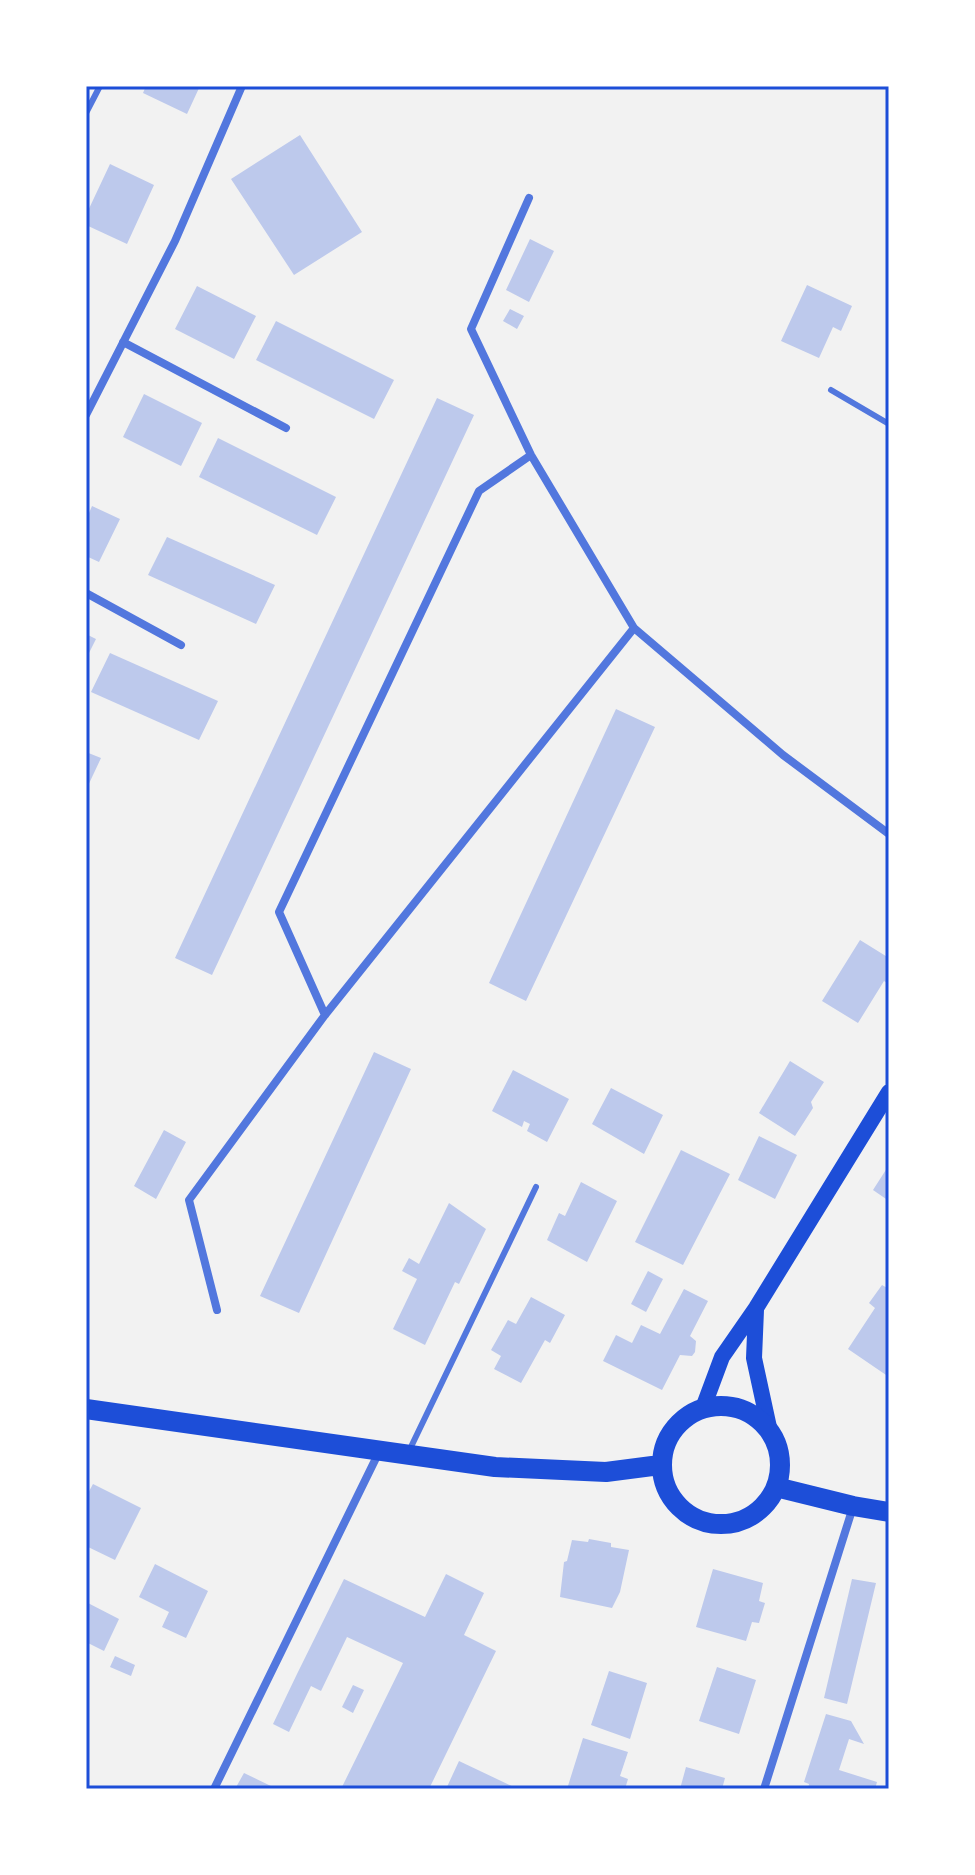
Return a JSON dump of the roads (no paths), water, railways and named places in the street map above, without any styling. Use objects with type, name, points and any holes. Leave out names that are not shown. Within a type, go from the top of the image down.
[{"type":"main road","points":[[703,1408],[722,1357],[756,1308],[889,1092]]},
{"type":"main road","points":[[756,1308],[754,1358],[770,1432],[778,1449],[780,1468],[776,1487],[766,1505],[750,1518],[730,1525],[710,1525],[690,1517],[675,1504],[664,1486],[660,1465],[672,1430],[686,1416],[703,1408],[722,1406],[741,1409],[770,1432]]},
{"type":"main road","points":[[86,1409],[495,1467],[590,1471],[660,1465]]},
{"type":"main road","points":[[776,1487],[889,1512]]},
{"type":"street","points":[[86,415],[175,241],[242,86]]},
{"type":"street","points":[[529,198],[471,329],[531,455],[634,628],[783,755],[889,834]]},
{"type":"street","points":[[123,342],[286,428]]},
{"type":"street","points":[[325,1015],[279,912],[479,491],[531,455]]},
{"type":"street","points":[[86,593],[181,645]]},
{"type":"street","points":[[217,1310],[189,1200],[325,1015],[634,628]]},
{"type":"street","points":[[214,1789],[380,1451]]},
{"type":"street","points":[[764,1789],[853,1506]]},
{"type":"lane","points":[[86,113],[100,86]]},
{"type":"lane","points":[[831,390],[889,424]]},
{"type":"lane","points":[[408,1454],[536,1187]]}]
